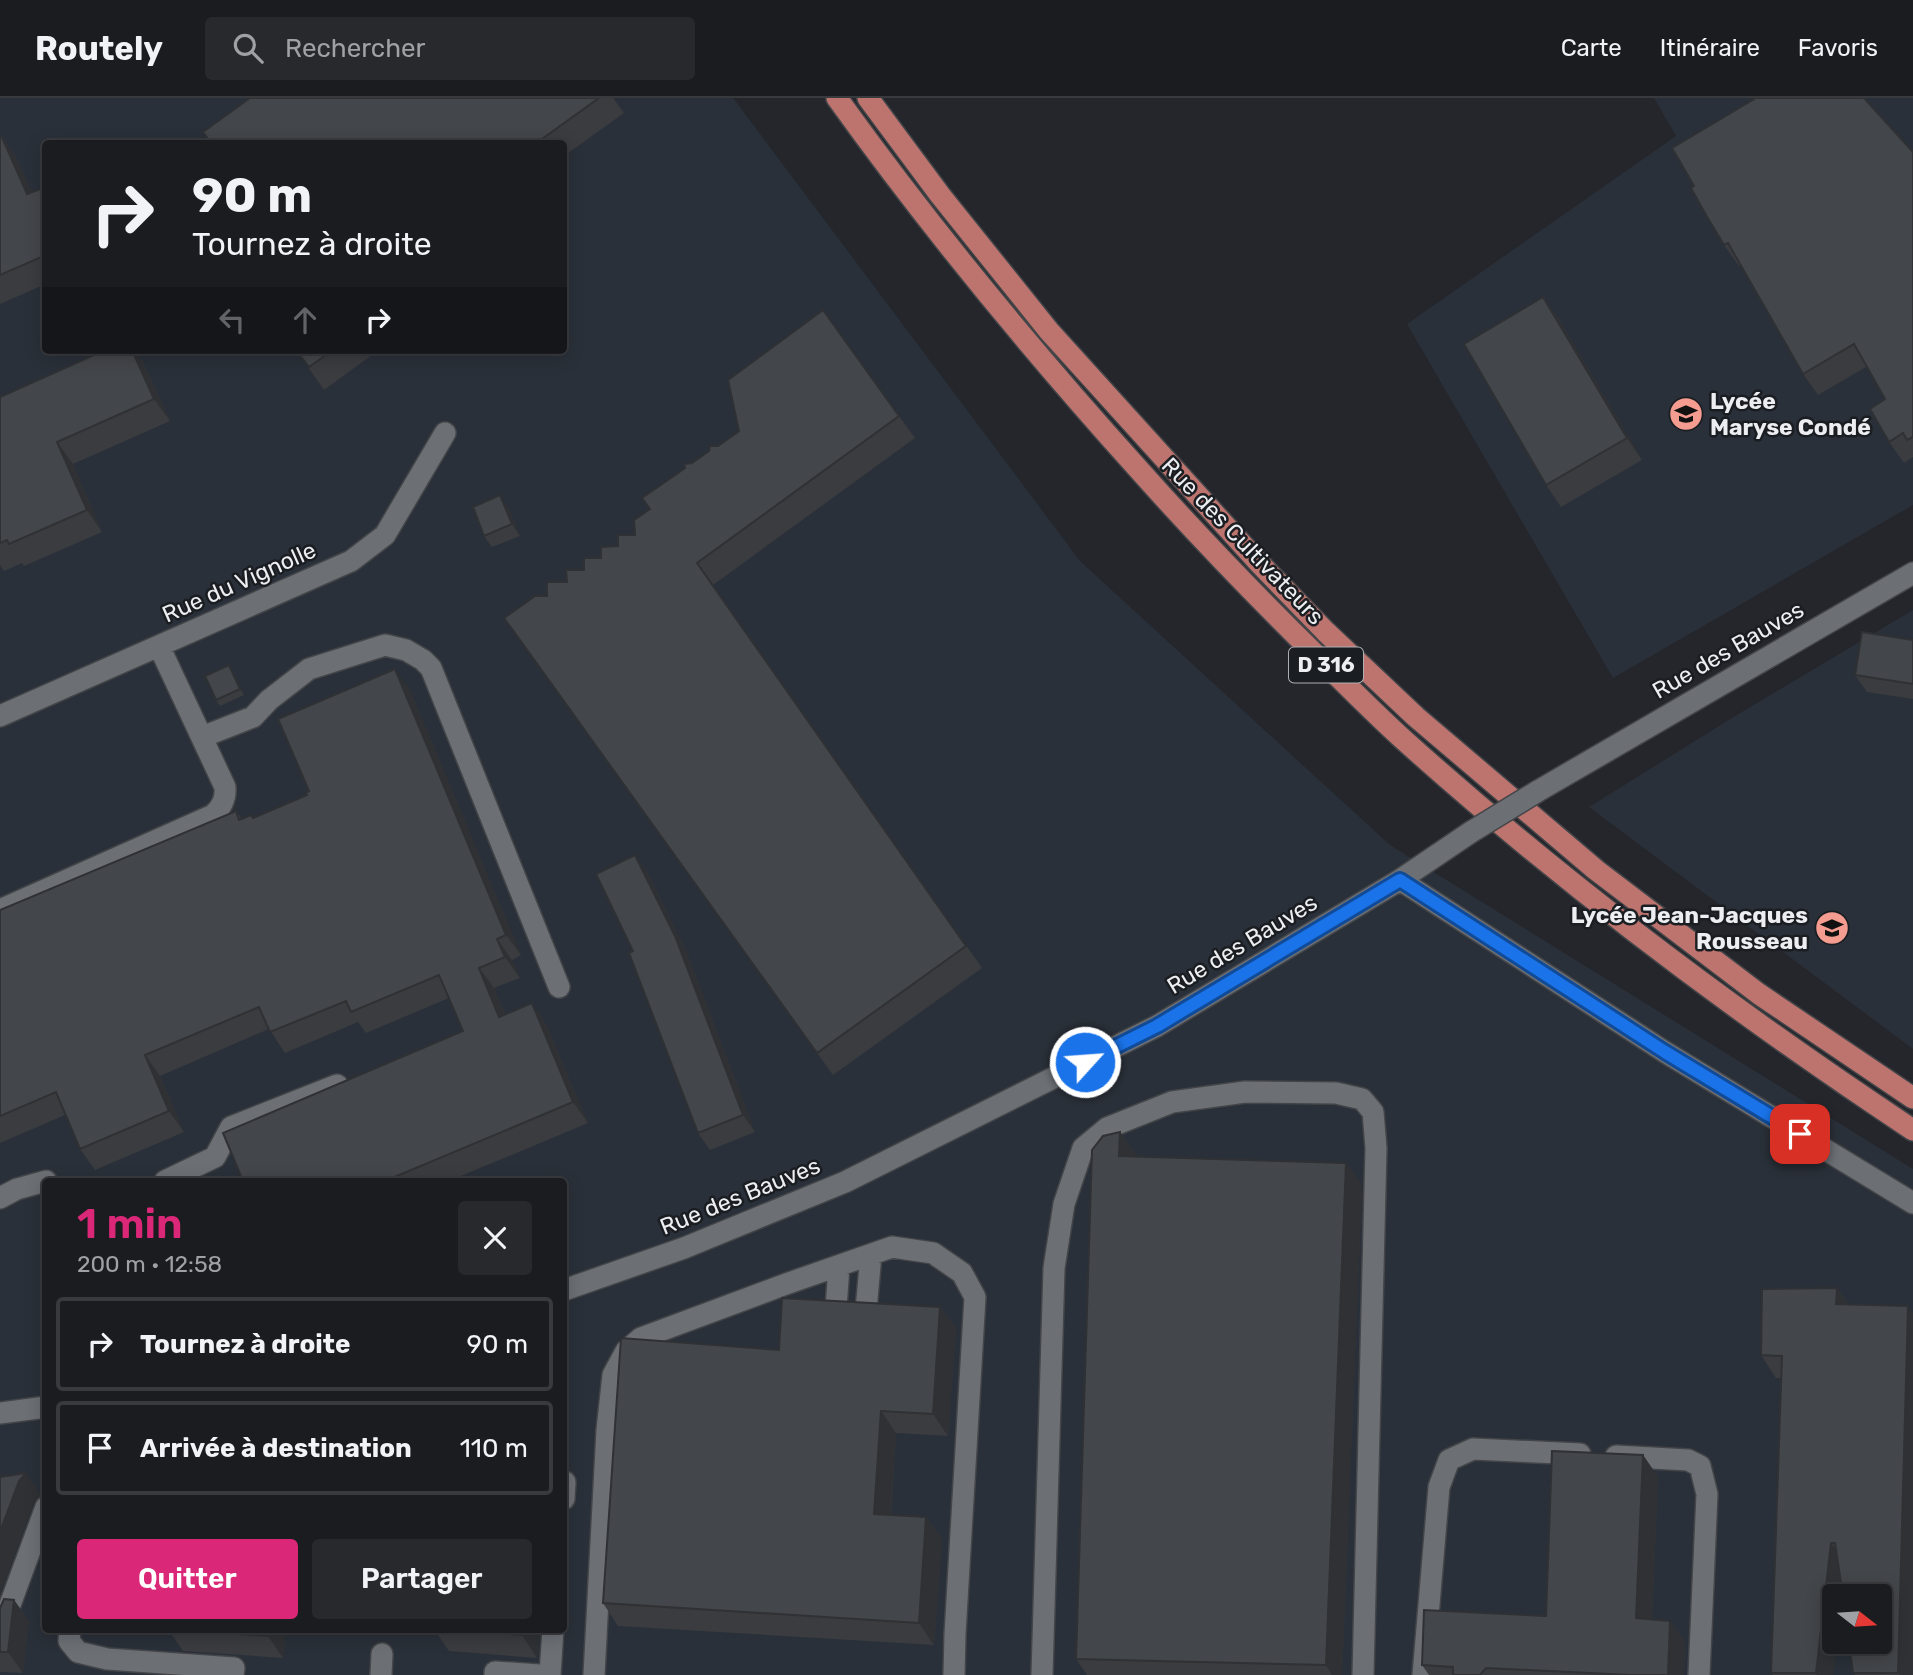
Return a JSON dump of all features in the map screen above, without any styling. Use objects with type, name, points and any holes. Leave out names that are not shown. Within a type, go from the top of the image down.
[{"type":"main road","name":"Rue des Cultivateurs","points":[[837,98],[943,240],[1086,411],[1223,562],[1393,730],[1536,853],[1616,917],[1775,1036],[1913,1130]]},
{"type":"main road","name":"Rue des Cultivateurs","points":[[868,98],[940,195],[1049,331],[1260,564],[1326,632],[1416,718],[1596,870],[1759,994],[1913,1098]]},
{"type":"street","name":"Rue du Vignolle","points":[[0,716],[351,561],[385,535],[446,433]]},
{"type":"street","name":"Rue des Bauves","points":[[567,1289],[684,1248],[845,1182],[1157,1026],[1400,880],[1538,791],[1913,573]]},
{"type":"street","points":[[202,737],[253,717],[269,700],[309,669],[384,645],[406,650],[423,660],[431,668],[559,987]]},
{"type":"street","points":[[0,910],[213,816],[221,808],[226,794],[225,787],[159,646]]},
{"type":"street","points":[[1400,880],[1665,1052],[1913,1203]]},
{"type":"street","points":[[170,1178],[215,1157],[231,1126],[357,1078]]},
{"type":"street","points":[[1042,1675],[1054,1268],[1064,1204],[1083,1148],[1107,1128],[1172,1102],[1245,1091],[1336,1093],[1362,1099],[1373,1112],[1376,1149],[1363,1675]]},
{"type":"street","points":[[0,1198],[17,1189],[42,1182]]},
{"type":"street","points":[[594,1675],[607,1430],[613,1375],[626,1351],[641,1338],[892,1247],[933,1253],[962,1273],[975,1297],[949,1670]]},
{"type":"street","points":[[866,1310],[871,1255]]},
{"type":"street","points":[[836,1308],[839,1266]]},
{"type":"street","points":[[3,1413],[42,1408]]},
{"type":"street","points":[[1423,1675],[1439,1487],[1449,1460],[1474,1449],[1688,1460],[1700,1466],[1707,1494],[1699,1675]]},
{"type":"street","points":[[0,1632],[42,1518]]},
{"type":"street","points":[[70,1633],[69,1641],[78,1652],[107,1658],[234,1668],[233,1675]]},
{"type":"street","points":[[550,1675],[553,1633]]},
{"type":"street","points":[[495,1675],[495,1672],[539,1675]]},
{"type":"shaded area","points":[[0,98],[733,98],[1080,561],[1390,845],[1913,1169],[1913,1675],[0,1675]]},
{"type":"shaded area","name":"Lycée Maryse Condé","points":[[1654,98],[1913,98],[1913,505],[1613,678],[1407,324],[1676,136]]},
{"type":"shaded area","name":"Lycée Jean-Jacques Rousseau","points":[[1913,610],[1913,1049],[1589,807]]},
{"type":"building","points":[[250,98],[599,98],[541,140],[209,140],[203,132]]},
{"type":"building","points":[[1756,98],[1864,98],[1913,152],[1913,437],[1907,440],[1903,433],[1889,442],[1870,409],[1885,399],[1854,344],[1803,374],[1728,243],[1724,245],[1706,215],[1691,188],[1694,186],[1672,148]]},
{"type":"building","points":[[1,135],[27,194],[42,188],[42,257],[0,275]]},
{"type":"building","points":[[1543,297],[1627,438],[1546,485],[1464,344]]},
{"type":"building","points":[[823,310],[899,416],[697,563],[966,946],[817,1053],[504,618],[535,596],[547,596],[547,582],[567,582],[566,570],[584,570],[584,558],[601,558],[601,547],[618,546],[618,535],[635,535],[634,520],[650,509],[642,498],[685,468],[684,464],[692,463],[709,451],[710,446],[718,446],[739,431],[728,380]]},
{"type":"building","points":[[96,354],[134,354],[154,399],[57,442],[87,510],[9,544],[7,540],[0,543],[0,397]]},
{"type":"building","points":[[299,354],[327,354],[309,367]]},
{"type":"building","points":[[500,495],[512,524],[484,536],[473,507]]},
{"type":"building","points":[[1862,632],[1913,640],[1913,684],[1855,675]]},
{"type":"building","points":[[229,665],[240,689],[216,700],[205,676]]},
{"type":"building","points":[[395,669],[506,935],[497,939],[505,957],[479,968],[499,1017],[532,1003],[573,1102],[392,1178],[242,1178],[223,1133],[463,1031],[439,975],[351,1012],[346,1001],[270,1032],[259,1007],[145,1055],[169,1111],[80,1149],[56,1092],[0,1116],[0,910],[236,811],[239,820],[251,815],[253,818],[307,795],[309,791],[278,719]]},
{"type":"building","points":[[635,855],[675,936],[743,1115],[698,1133],[629,953],[633,951],[596,874]]},
{"type":"building","points":[[1120,1132],[1119,1156],[1346,1163],[1326,1665],[1076,1659],[1092,1150],[1103,1136]]},
{"type":"building","points":[[1837,1288],[1836,1304],[1908,1306],[1898,1673],[1853,1673],[1851,1654],[1892,1654],[1892,1584],[1841,1584],[1835,1543],[1831,1543],[1826,1584],[1822,1584],[1822,1621],[1816,1673],[1771,1673],[1782,1356],[1761,1355],[1762,1289]]},
{"type":"building","points":[[782,1298],[940,1307],[933,1414],[881,1411],[874,1514],[926,1517],[919,1623],[603,1603],[621,1338],[779,1350]]},
{"type":"building","points":[[1552,1451],[1643,1455],[1636,1618],[1670,1621],[1668,1675],[1486,1668],[1480,1675],[1453,1675],[1453,1667],[1422,1665],[1424,1610],[1546,1616]]},
{"type":"building","points":[[26,1473],[19,1481],[0,1532],[0,1477]]},
{"type":"building","points":[[4,1599],[14,1600],[8,1652],[0,1652],[0,1608]]},
{"type":"building","points":[[226,1633],[268,1633],[268,1636]]},
{"type":"place","name":"Lycée Maryse Condé","points":[[1686,414]]},
{"type":"place","name":"Lycée Jean-Jacques Rousseau","points":[[1832,928]]},
{"type":"route","points":[[1085,1062],[1157,1026],[1400,880],[1665,1052],[1800,1134]]}]
